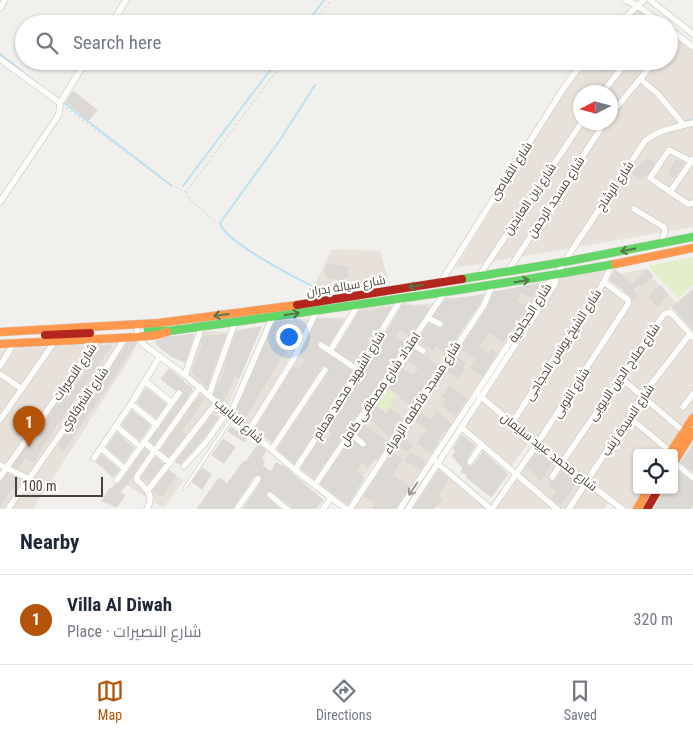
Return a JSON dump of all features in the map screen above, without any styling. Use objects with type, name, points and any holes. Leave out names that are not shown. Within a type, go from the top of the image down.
[{"type":"main road","name":"شارع سيالة بدران","points":[[0,332],[159,323],[253,311],[564,262],[693,237]]},
{"type":"main road","name":"شارع سيالة بدران","points":[[0,344],[125,338],[156,329],[169,331],[557,276],[693,248]]},
{"type":"main road","points":[[253,311],[257,319]]},
{"type":"main road","name":"شارع سيالة بدران","points":[[0,337],[137,334]]},
{"type":"main road","points":[[672,449],[683,431],[692,423]]},
{"type":"main road","points":[[678,456],[693,432]]},
{"type":"main road","points":[[637,509],[646,494]]},
{"type":"main road","points":[[647,509],[656,494]]},
{"type":"street","points":[[0,8],[5,0]]},
{"type":"street","points":[[117,15],[126,0]]},
{"type":"street","points":[[625,0],[650,15]]},
{"type":"street","points":[[628,15],[644,0]]},
{"type":"street","points":[[650,0],[669,15]]},
{"type":"street","points":[[678,22],[693,34]]},
{"type":"street","points":[[678,35],[693,47]]},
{"type":"street","points":[[0,59],[60,103]]},
{"type":"street","points":[[0,202],[59,114],[60,103],[80,70]]},
{"type":"street","name":"شارع القباصى","points":[[441,282],[578,70]]},
{"type":"street","points":[[608,85],[620,70]]},
{"type":"street","points":[[618,105],[648,70]]},
{"type":"street","points":[[640,79],[656,92],[684,125]]},
{"type":"street","name":"شارع الرشاح","points":[[557,276],[564,262],[645,142],[653,135],[662,131],[693,122]]},
{"type":"street","name":"شارع زين العابدين","points":[[479,276],[577,130]]},
{"type":"street","name":"شارع مسجد الرحمن","points":[[508,271],[600,130]]},
{"type":"street","points":[[670,192],[692,160],[672,150],[668,150],[650,178],[670,192],[688,204],[693,203]]},
{"type":"street","points":[[634,209],[664,227],[665,231],[661,244]]},
{"type":"street","name":"شارع الشيخ يونس الحجاجى","points":[[512,423],[604,282],[611,266]]},
{"type":"street","name":"شارع الحجاجية","points":[[408,509],[435,461],[479,395],[550,281],[557,276]]},
{"type":"street","name":"شارع النوبى","points":[[492,509],[537,444],[628,304],[628,300],[604,282]]},
{"type":"street","name":"شارع مسجد فاطمه الزهراء","points":[[348,509],[484,305],[492,286]]},
{"type":"street","name":"امتداد شارع مصطفى كامل","points":[[315,485],[445,292]]},
{"type":"street","name":"شارع الشهيد محمد همام","points":[[295,470],[400,299]]},
{"type":"street","points":[[330,351],[358,305]]},
{"type":"street","points":[[250,429],[293,360],[317,310]]},
{"type":"street","name":"شارع صلاح الدين الايوبى","points":[[552,477],[666,312],[672,314],[692,336]]},
{"type":"street","points":[[184,466],[231,413],[273,316]]},
{"type":"street","points":[[428,318],[440,324]]},
{"type":"street","points":[[209,395],[235,322]]},
{"type":"street","points":[[185,375],[202,326]]},
{"type":"street","name":"شارع الانابيب","points":[[137,334],[144,345],[200,387],[295,470],[348,509]]},
{"type":"street","name":"شارع السيدة زينب","points":[[569,509],[642,396],[692,336]]},
{"type":"street","name":"شارع الشرقاوي","points":[[8,509],[99,380],[125,338]]},
{"type":"street","name":"شارع النصيرات","points":[[0,477],[98,339]]},
{"type":"street","points":[[0,420],[54,341]]},
{"type":"street","points":[[0,366],[14,343]]},
{"type":"street","points":[[411,343],[422,351]]},
{"type":"street","points":[[320,345],[358,370]]},
{"type":"street","points":[[94,458],[131,404],[160,356]]},
{"type":"street","points":[[272,449],[324,370]]},
{"type":"street","points":[[0,374],[22,389]]},
{"type":"street","points":[[620,378],[683,431]]},
{"type":"street","points":[[145,381],[172,403]]},
{"type":"street","points":[[147,509],[150,501],[148,490],[137,480],[136,476],[200,387]]},
{"type":"street","points":[[117,480],[179,393]]},
{"type":"street","points":[[683,407],[693,394]]},
{"type":"street","name":"شارع الحجاجية","points":[[400,509],[461,427],[479,395]]},
{"type":"street","name":"شارع محمد عبيد سليمان","points":[[479,395],[537,444],[622,509]]},
{"type":"street","points":[[148,490],[217,402]]},
{"type":"street","points":[[131,404],[156,425]]},
{"type":"street","points":[[629,417],[666,449]]},
{"type":"street","points":[[116,426],[170,462]]},
{"type":"street","points":[[461,427],[557,509]]},
{"type":"street","points":[[350,433],[363,444]]},
{"type":"street","points":[[470,462],[482,444]]},
{"type":"street","points":[[101,448],[125,469]]},
{"type":"street","points":[[435,461],[483,506],[492,509]]},
{"type":"street","points":[[0,465],[40,484]]},
{"type":"street","points":[[678,465],[693,478]]},
{"type":"street","points":[[237,509],[258,479]]},
{"type":"street","points":[[270,495],[287,509]]},
{"type":"street","points":[[323,509],[331,498]]},
{"type":"street","points":[[608,509],[613,502]]},
{"type":"lane","points":[[184,489],[231,413]]},
{"type":"path","points":[[319,15],[330,0]]},
{"type":"path","points":[[186,192],[277,70]]},
{"type":"path","points":[[60,103],[169,184],[186,192],[189,199],[218,224]]},
{"type":"shaded area","points":[[637,9],[647,15],[631,15]]},
{"type":"shaded area","points":[[678,37],[693,51],[693,227],[455,268],[572,78],[580,70],[678,70]]},
{"type":"shaded area","points":[[332,249],[380,251],[388,279],[313,288]]},
{"type":"shaded area","points":[[644,269],[677,303],[693,289],[693,330],[672,307],[662,312],[561,460],[540,443],[632,301],[609,276]]},
{"type":"shaded area","points":[[607,271],[512,420],[484,395],[561,278]]},
{"type":"shaded area","points":[[547,282],[396,509],[353,509],[494,292]]},
{"type":"shaded area","points":[[604,285],[626,301],[537,442],[514,422]]},
{"type":"shaded area","points":[[486,294],[356,490],[348,507],[331,497],[318,485],[444,297],[458,298]]},
{"type":"shaded area","points":[[401,301],[412,305],[436,303],[315,483],[298,469],[396,316]]},
{"type":"shaded area","points":[[395,306],[295,465],[275,448],[334,356],[334,351],[359,307]]},
{"type":"shaded area","points":[[667,314],[687,335],[642,392],[623,377]]},
{"type":"shaded area","points":[[349,317],[332,353],[273,444],[253,427],[307,339],[315,318]]},
{"type":"shaded area","points":[[308,319],[300,340],[249,426],[233,412],[274,321]]},
{"type":"shaded area","points":[[262,326],[227,408],[211,395],[234,331]]},
{"type":"shaded area","points":[[202,331],[230,332],[207,390],[187,374]]},
{"type":"shaded area","points":[[689,338],[693,343],[693,415],[683,427],[646,395]]},
{"type":"shaded area","points":[[137,342],[137,344],[130,358],[33,509],[0,509],[0,350]]},
{"type":"shaded area","points":[[620,381],[639,397],[586,479],[563,462]]},
{"type":"shaded area","points":[[197,388],[225,411],[204,442],[182,467],[173,460],[168,469],[183,481],[163,508],[127,485],[123,489],[116,483],[181,392],[189,399]]},
{"type":"shaded area","points":[[642,399],[681,432],[670,449],[633,449],[633,494],[642,494],[633,509],[629,509],[589,481]]},
{"type":"shaded area","points":[[481,401],[530,441],[510,468],[465,426]]},
{"type":"shaded area","points":[[537,447],[609,502],[604,509],[498,509],[496,507]]},
{"type":"shaded area","points":[[438,467],[486,509],[440,509],[437,506],[434,509],[410,509]]},
{"type":"green space","points":[[693,257],[693,285],[678,299],[648,266]]},
{"type":"green space","points":[[384,386],[396,395],[385,412],[374,402]]},
{"type":"building","points":[[73,91],[97,110],[89,120],[66,102]]},
{"type":"building","points":[[647,158],[654,163],[649,172],[640,179],[632,173]]},
{"type":"building","points":[[676,160],[683,164],[674,177],[668,174]]},
{"type":"building","points":[[327,264],[348,267],[347,277],[344,280],[327,277],[325,274]]},
{"type":"building","points":[[647,269],[653,276],[642,287],[639,283],[632,290],[637,296],[633,301],[631,296],[610,280],[615,270],[631,286]]},
{"type":"building","points":[[540,284],[532,297],[520,293],[516,301],[527,307],[503,342],[489,332],[479,347],[488,354],[491,350],[496,354],[482,376],[470,368],[476,359],[461,349],[488,308],[494,292]]},
{"type":"building","points":[[660,285],[668,294],[657,307],[649,297]]},
{"type":"building","points":[[693,289],[693,330],[672,307]]},
{"type":"building","points":[[483,295],[480,303],[446,353],[436,345],[433,350],[418,341],[429,324],[440,329],[444,326],[444,321],[434,316],[445,300]]},
{"type":"building","points":[[403,305],[429,308],[410,336],[399,329],[394,337],[405,343],[314,478],[302,468],[318,443],[324,446],[333,433],[327,429]]},
{"type":"building","points":[[391,307],[356,363],[336,350],[360,311],[375,311],[376,309]]},
{"type":"building","points":[[318,319],[343,320],[329,344],[321,340],[316,345],[318,349],[352,371],[294,463],[278,449],[329,373],[328,366],[321,367],[271,442],[256,429],[294,367],[298,369],[307,360],[300,356]]},
{"type":"building","points":[[287,321],[284,328],[299,326],[244,420],[236,412],[275,323]]},
{"type":"building","points":[[261,327],[239,378],[235,376],[223,401],[214,394],[227,366],[225,365],[237,331]]},
{"type":"building","points":[[194,334],[185,362],[171,356],[156,344],[157,341],[169,337]]},
{"type":"building","points":[[226,335],[207,386],[192,372],[203,344],[201,343],[204,336]]},
{"type":"building","points":[[128,343],[136,343],[64,450],[58,446]]},
{"type":"building","points":[[99,346],[111,346],[33,462],[26,457],[18,468],[13,466],[77,377],[81,380],[86,372],[82,369]]},
{"type":"building","points":[[412,349],[421,355],[429,357],[428,359],[437,367],[410,405],[387,386],[400,367],[413,376],[419,369],[406,358]]},
{"type":"building","points":[[456,357],[465,363],[459,379],[447,370]]},
{"type":"building","points":[[169,369],[192,390],[154,444],[150,441],[184,394],[181,389],[175,390],[161,379]]},
{"type":"building","points":[[450,386],[466,399],[455,415],[443,406],[447,399],[442,396]]},
{"type":"building","points":[[146,388],[166,404],[156,418],[137,403]]},
{"type":"building","points":[[200,396],[203,398],[201,404],[181,431],[186,434],[169,456],[161,450]]},
{"type":"building","points":[[374,405],[387,415],[391,409],[403,419],[391,438],[367,416]]},
{"type":"building","points":[[132,411],[150,425],[140,440],[122,425]]},
{"type":"building","points":[[437,412],[451,424],[445,431],[444,429],[431,453],[417,443],[428,429],[414,420],[419,413],[431,420]]},
{"type":"building","points":[[213,415],[217,418],[202,439],[180,464],[176,462]]},
{"type":"building","points":[[362,424],[388,442],[377,460],[375,458],[368,467],[362,461],[356,471],[364,478],[348,504],[321,484],[351,440],[362,448],[367,447],[366,441],[356,432]]},
{"type":"building","points":[[231,427],[247,438],[244,442],[228,431]]},
{"type":"building","points":[[117,433],[134,448],[124,462],[107,447]]},
{"type":"building","points":[[462,435],[475,446],[466,460],[467,466],[474,465],[483,452],[508,474],[491,497],[466,477],[468,475],[461,472],[463,468],[452,456],[456,451],[453,449]]},
{"type":"building","points":[[402,438],[412,445],[408,452],[397,445]]},
{"type":"building","points":[[223,439],[235,447],[224,463],[212,455]]},
{"type":"building","points":[[258,444],[265,450],[261,458],[265,461],[262,465],[271,472],[276,463],[286,468],[323,500],[315,509],[292,509],[290,505],[270,490],[266,492],[266,497],[280,509],[243,509],[262,481],[262,477],[258,474],[254,476],[232,509],[197,509],[219,478],[227,484],[244,461],[246,462]]},
{"type":"building","points":[[693,444],[693,472],[681,462]]},
{"type":"building","points":[[145,449],[148,452],[120,492],[125,495],[117,507],[102,501],[110,488],[112,489],[115,484],[121,483]]},
{"type":"building","points":[[538,451],[552,462],[541,481],[527,467]]},
{"type":"building","points":[[410,452],[425,462],[420,470],[405,460]]},
{"type":"building","points":[[392,454],[402,459],[392,475],[409,486],[395,509],[373,509],[376,503],[364,496]]},
{"type":"building","points":[[102,455],[119,470],[113,477],[96,462]]},
{"type":"building","points":[[155,458],[163,464],[149,481],[143,476]]},
{"type":"building","points":[[202,468],[211,474],[202,489],[192,482]]},
{"type":"building","points":[[563,470],[578,481],[560,504],[552,498],[557,491],[549,485],[556,480]]},
{"type":"building","points":[[169,471],[176,475],[162,496],[154,491]]},
{"type":"building","points":[[439,471],[448,479],[438,496],[442,499],[434,509],[414,509]]},
{"type":"building","points":[[678,471],[693,483],[693,505],[690,509],[654,509],[662,494],[678,494]]},
{"type":"building","points":[[8,474],[18,479],[0,507],[0,482]]},
{"type":"waterway","points":[[313,15],[324,0]]},
{"type":"waterway","points":[[0,54],[15,66]]},
{"type":"waterway","points":[[20,70],[41,86]]},
{"type":"waterway","points":[[183,186],[270,70]]},
{"type":"waterway","points":[[312,286],[246,248],[224,231],[220,223],[280,140],[315,85]]},
{"type":"waterway","points":[[63,102],[172,186]]},
{"type":"waterway","points":[[684,122],[693,120]]},
{"type":"traffic: fast","points":[[462,279],[564,262],[693,237]]},
{"type":"traffic: fast","points":[[148,330],[169,331],[337,308],[615,264]]},
{"type":"traffic: slow","points":[[615,264],[693,248]]},
{"type":"traffic: slow","points":[[0,332],[159,323],[297,305]]},
{"type":"traffic: slow","points":[[0,344],[138,337],[167,332]]},
{"type":"traffic: slow","points":[[673,449],[693,418]]},
{"type":"traffic: slow","points":[[678,456],[693,432]]},
{"type":"traffic: slow","points":[[637,509],[646,494]]},
{"type":"traffic: jam","points":[[297,305],[462,279]]},
{"type":"traffic: jam","points":[[45,335],[90,333]]},
{"type":"traffic: jam","points":[[647,509],[656,494]]},
{"type":"place","name":"Villa Al Diwah","points":[[29,447]]}]
